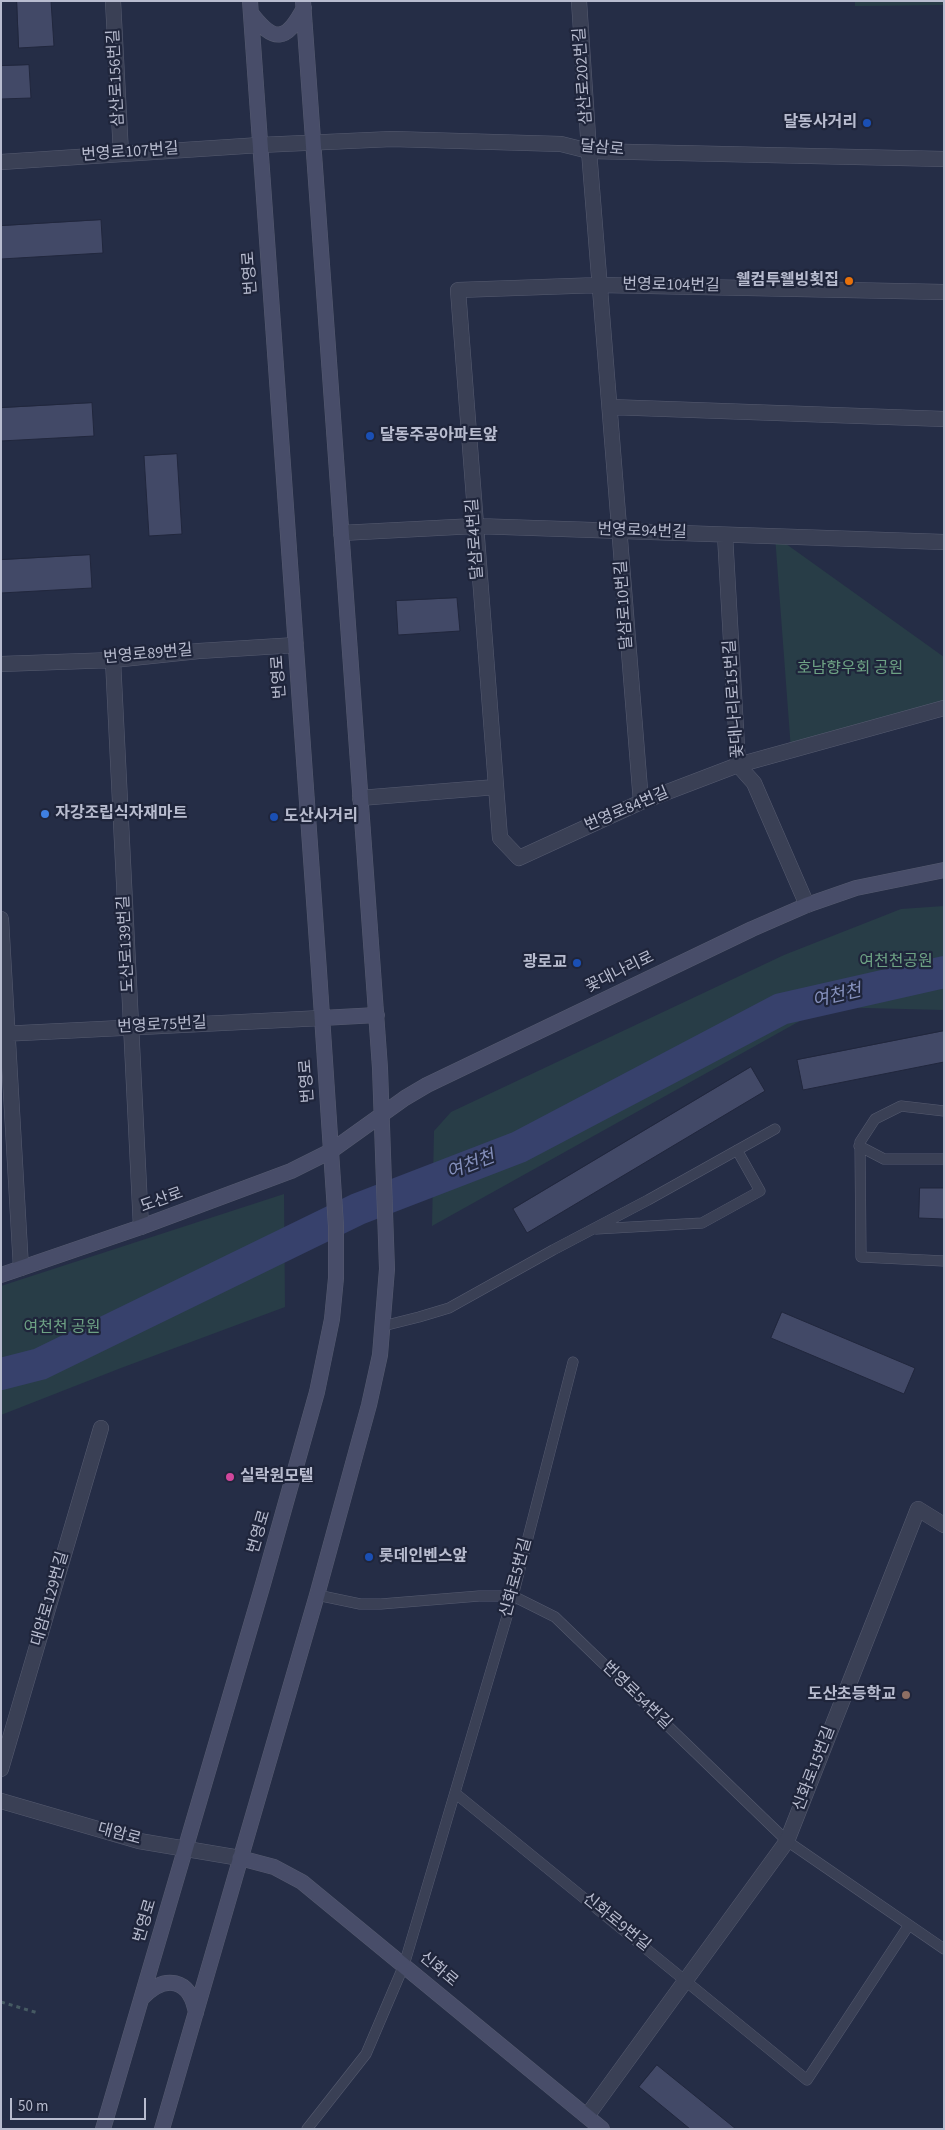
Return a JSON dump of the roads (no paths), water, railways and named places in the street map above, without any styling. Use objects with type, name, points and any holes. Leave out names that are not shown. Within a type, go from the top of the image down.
[{"type":"main road","points":[[250,7],[261,26],[271,33],[279,34],[287,33],[295,24],[304,5]]},
{"type":"main road","points":[[162,2129],[317,1595],[369,1406],[380,1355],[387,1270],[384,1146],[376,1015],[312,141],[304,5]]},
{"type":"main road","name":"번영로","points":[[105,2126],[317,1392],[332,1319],[336,1278],[336,1226],[331,1150],[250,7]]},
{"type":"main road","name":"꽃대나리로","points":[[331,1150],[382,1113],[427,1086],[743,934],[807,905],[856,888],[944,870]]},
{"type":"main road","points":[[322,1018],[376,1015]]},
{"type":"main road","name":"도산로","points":[[1,1275],[141,1228],[291,1171],[331,1150]]},
{"type":"main road","name":"신화로","points":[[240,1858],[274,1866],[302,1882],[602,2129]]},
{"type":"main road","points":[[142,1998],[154,1986],[164,1982],[176,1983],[185,1988],[191,1996],[196,2013]]},
{"type":"street","name":"삼산로156번길","points":[[113,1],[121,154]]},
{"type":"street","name":"삼산로202번길","points":[[579,1],[589,151]]},
{"type":"street","name":"달삼로","points":[[260,145],[312,141],[392,140],[561,144],[589,151],[944,159]]},
{"type":"street","name":"번영로107번길","points":[[1,162],[260,145]]},
{"type":"street","name":"달삼로10번길","points":[[589,151],[640,802]]},
{"type":"street","name":"번영로104번길","points":[[458,290],[600,285],[944,292]]},
{"type":"street","name":"달삼로4번길","points":[[458,290],[496,787]]},
{"type":"street","points":[[610,407],[944,419]]},
{"type":"street","name":"번영로94번길","points":[[341,533],[475,526],[944,542]]},
{"type":"street","name":"꽃대나리로15번길","points":[[725,535],[738,765],[754,783],[807,905]]},
{"type":"street","name":"번영로89번길","points":[[1,664],[113,660],[198,650],[296,644]]},
{"type":"street","name":"도산로139번길","points":[[113,660],[141,1228]]},
{"type":"street","name":"번영로84번길","points":[[496,787],[500,838],[519,858],[640,802],[738,765],[944,708]]},
{"type":"street","points":[[360,798],[496,787]]},
{"type":"street","points":[[1,919],[8,1152],[21,1268]]},
{"type":"street","name":"번영로75번길","points":[[5,1034],[322,1018]]},
{"type":"street","name":"대암로129번길","points":[[1,1769],[101,1428]]},
{"type":"street","name":"신화로15번길","points":[[587,2116],[787,1841],[918,1509],[944,1525]]},
{"type":"street","name":"대암로","points":[[1,1801],[139,1841],[240,1858]]},
{"type":"lane","points":[[944,1110],[901,1106],[875,1119],[860,1142],[861,1257],[944,1261]]},
{"type":"lane","points":[[383,1326],[450,1308],[775,1129]]},
{"type":"lane","points":[[860,1146],[884,1159],[944,1159]]},
{"type":"lane","points":[[592,1229],[702,1223],[760,1191],[737,1150]]},
{"type":"lane","name":"신화로5번길","points":[[307,2129],[366,2054],[404,1965],[513,1596],[573,1362]]},
{"type":"lane","name":"번영로54번길","points":[[317,1595],[360,1604],[479,1596],[513,1596],[554,1617],[787,1841],[944,1948]]},
{"type":"lane","name":"신화로9번길","points":[[455,1793],[687,1980]]},
{"type":"lane","points":[[687,1980],[807,2080],[909,1925]]},
{"type":"waterway","name":"여천천","points":[[1,1374],[40,1364],[358,1209],[519,1147],[781,1009],[944,972]]},
{"type":"place","name":"달동사거리","points":[[867,123]]},
{"type":"place","name":"웰컴투웰빙횟집","points":[[849,281]]},
{"type":"place","name":"달동주공아파트앞","points":[[370,436]]},
{"type":"place","name":"자강조립식자재마트","points":[[45,814]]},
{"type":"place","name":"도산사거리","points":[[274,817]]},
{"type":"place","name":"광로교","points":[[577,963]]},
{"type":"place","name":"실락원모텔","points":[[230,1477]]},
{"type":"place","name":"롯데인벤스앞","points":[[369,1557]]},
{"type":"place","name":"도산초등학교","points":[[906,1695]]},
{"type":"park label","name":"호남향우회 공원","points":[[850,669]]},
{"type":"park label","name":"여천천공원","points":[[896,962]]},
{"type":"park label","name":"여천천 공원","points":[[62,1328]]}]
